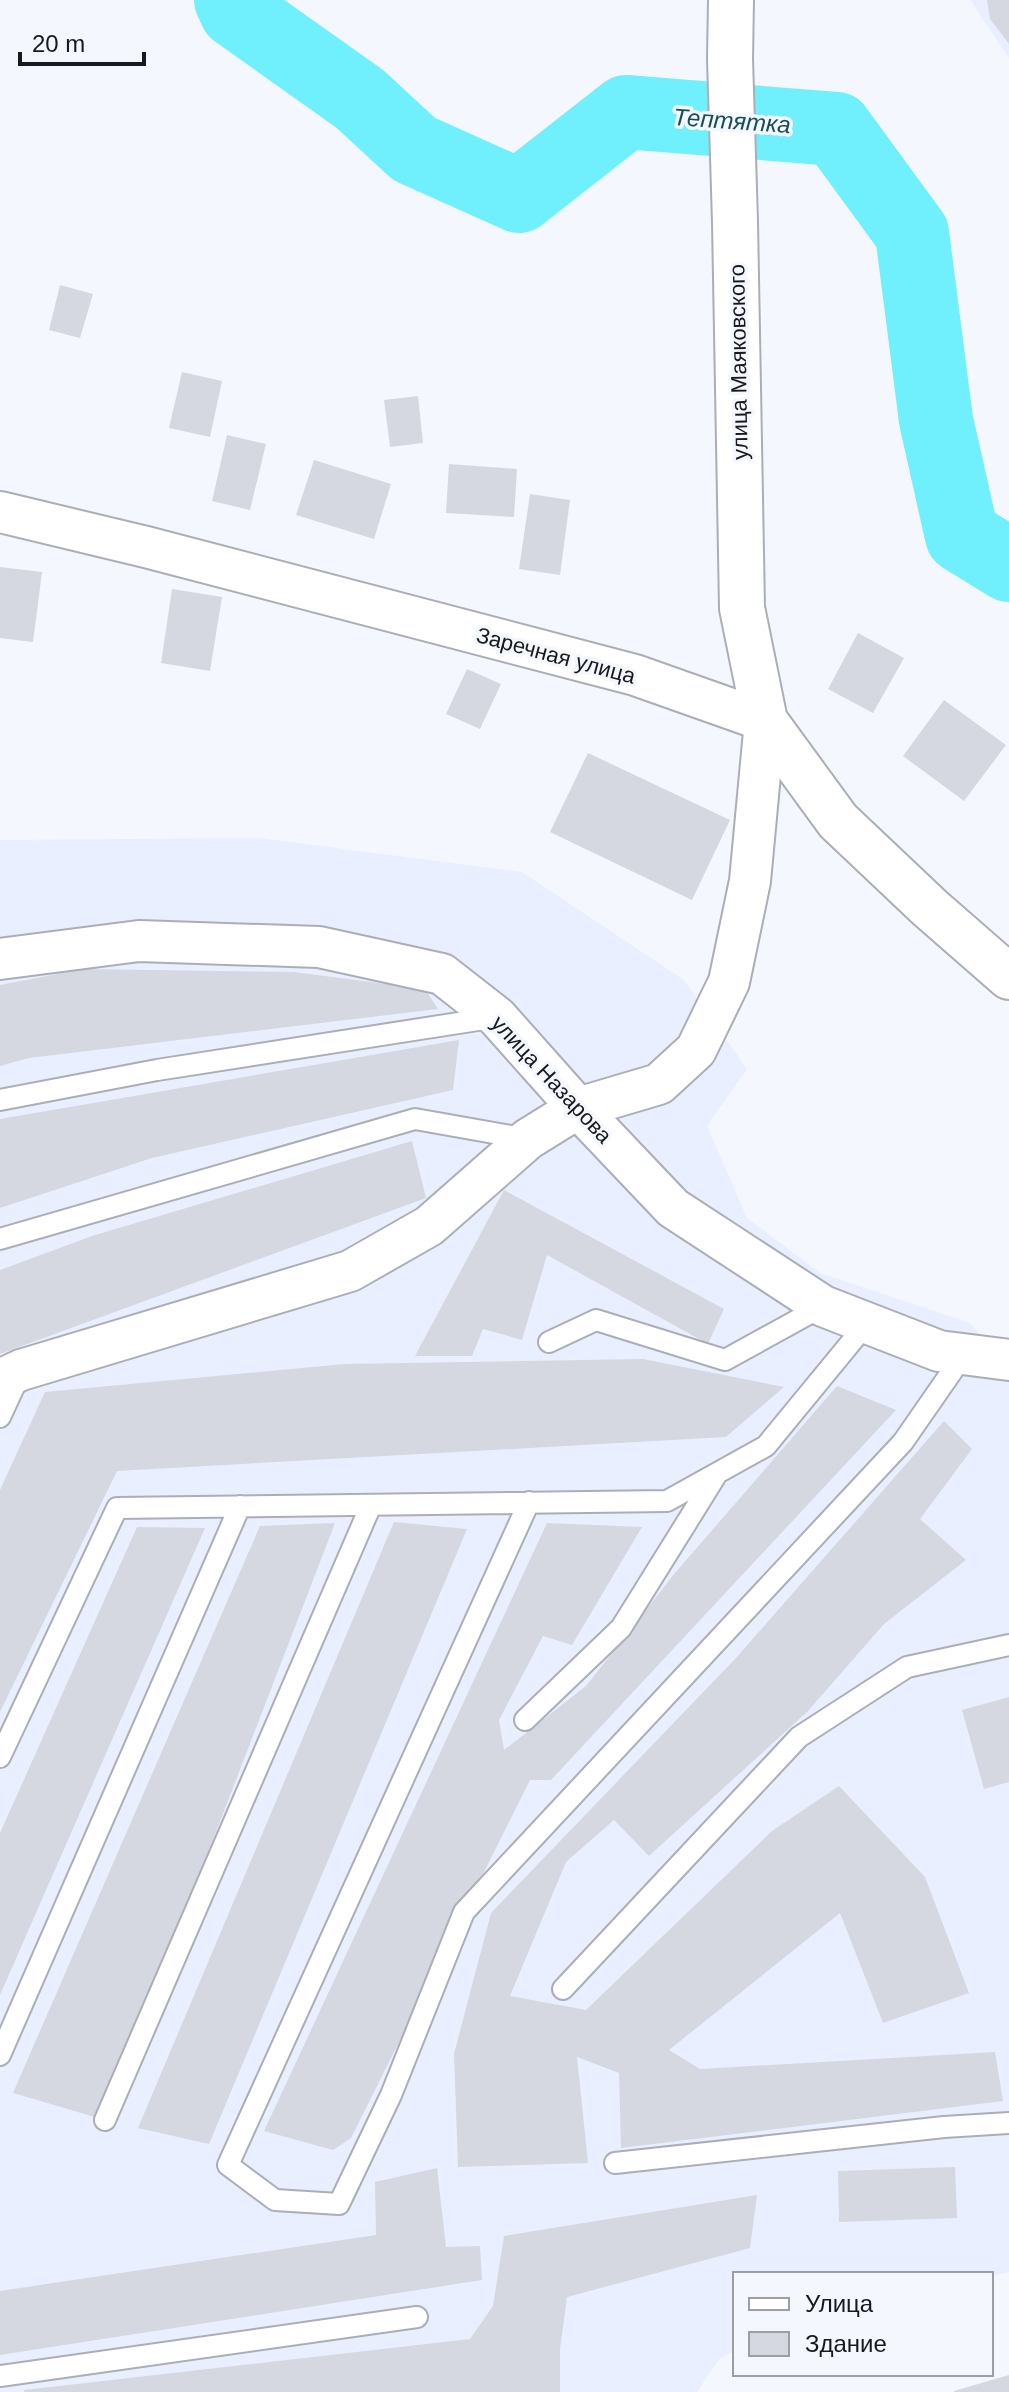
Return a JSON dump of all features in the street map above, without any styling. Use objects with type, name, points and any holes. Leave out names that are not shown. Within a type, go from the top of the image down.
[{"type":"main road","name":"улица Маяковского","points":[[731,0],[742,608],[765,721]]},
{"type":"main road","points":[[765,721],[838,821],[1009,977]]},
{"type":"street","name":"Заречная улица","points":[[0,512],[635,675],[765,721]]},
{"type":"street","points":[[11,1375],[350,1271],[429,1226],[528,1139],[578,1108],[659,1084],[696,1050],[729,982],[750,881],[765,721]]},
{"type":"street","name":"улица Назарова","points":[[0,959],[139,941],[319,947],[442,974],[497,1017],[673,1208],[823,1306],[939,1351],[1009,1360]]},
{"type":"lane","points":[[0,1100],[157,1070],[497,1017]]},
{"type":"lane","points":[[0,1239],[415,1119],[528,1139]]},
{"type":"lane","points":[[549,1342],[596,1320],[725,1360],[823,1306]]},
{"type":"lane","points":[[0,1757],[117,1508],[667,1501],[766,1446],[867,1323]]},
{"type":"lane","points":[[529,1502],[228,2165],[275,2200],[339,2204],[391,2095],[464,1912],[903,1442],[964,1354]]},
{"type":"lane","points":[[0,1417],[11,1375]]},
{"type":"lane","points":[[525,1720],[621,1628],[717,1473]]},
{"type":"lane","points":[[105,2120],[371,1505]]},
{"type":"lane","points":[[0,2055],[240,1506]]},
{"type":"lane","points":[[563,1989],[799,1737],[907,1667],[1009,1645]]},
{"type":"lane","points":[[615,2163],[944,2127],[1009,2123]]},
{"type":"lane","points":[[0,2376],[417,2317]]},
{"type":"shaded area","points":[[970,0],[1009,0],[1009,58]]},
{"type":"shaded area","points":[[259,838],[522,872],[684,980],[747,1069],[707,1126],[747,1218],[820,1273],[970,1323],[1009,1368],[1009,2272],[993,2276],[993,2272],[733,2272],[733,2352],[719,2359],[697,2392],[0,2392],[0,840]]},
{"type":"building","points":[[987,0],[1009,0],[1009,44],[990,19]]},
{"type":"building","points":[[60,285],[93,294],[80,338],[49,330]]},
{"type":"building","points":[[182,372],[222,381],[210,437],[169,428]]},
{"type":"building","points":[[418,396],[423,443],[390,447],[384,400]]},
{"type":"building","points":[[227,435],[266,444],[250,510],[212,501]]},
{"type":"building","points":[[314,460],[391,484],[374,539],[296,515]]},
{"type":"building","points":[[449,464],[517,469],[514,517],[446,513]]},
{"type":"building","points":[[530,494],[570,500],[560,575],[519,569]]},
{"type":"building","points":[[0,567],[42,572],[33,642],[0,638]]},
{"type":"building","points":[[172,589],[222,597],[210,671],[161,663]]},
{"type":"building","points":[[858,633],[904,658],[873,713],[828,689]]},
{"type":"building","points":[[467,669],[501,684],[480,729],[446,714]]},
{"type":"building","points":[[944,700],[1006,745],[964,801],[903,756]]},
{"type":"building","points":[[588,753],[730,820],[692,900],[550,832]]},
{"type":"building","points":[[83,969],[294,972],[425,989],[438,1009],[29,1058],[0,1066],[0,985]]},
{"type":"building","points":[[459,1040],[453,1090],[152,1158],[0,1208],[0,1119]]},
{"type":"building","points":[[412,1141],[426,1198],[0,1354],[0,1270],[92,1236]]},
{"type":"building","points":[[504,1190],[724,1309],[708,1344],[547,1255],[522,1340],[483,1329],[472,1356],[415,1356]]},
{"type":"building","points":[[643,1359],[784,1387],[726,1437],[117,1471],[0,1712],[0,1490],[45,1392],[345,1364]]},
{"type":"building","points":[[837,1386],[896,1410],[551,1780],[530,1780],[351,2138],[333,2150],[264,2131],[547,1523],[642,1527],[572,1645],[543,1636],[499,1720],[504,1750],[586,1686],[675,1573]]},
{"type":"building","points":[[944,1421],[972,1449],[920,1519],[966,1560],[884,1624],[808,1711],[649,1856],[614,1820],[566,1862],[510,1996],[586,2010],[772,1831],[839,1786],[925,1877],[969,1993],[883,2023],[840,1913],[669,2050],[700,2069],[995,2052],[1003,2101],[621,2148],[619,2073],[577,2057],[588,2163],[458,2167],[454,2054],[491,1913],[735,1659]]},
{"type":"building","points":[[394,1522],[467,1529],[209,2144],[138,2128]]},
{"type":"building","points":[[335,1523],[105,2120],[13,2093],[260,1526]]},
{"type":"building","points":[[137,1527],[205,1528],[0,1995],[0,1833]]},
{"type":"building","points":[[1009,1697],[1009,1782],[984,1789],[962,1710]]},
{"type":"building","points":[[955,2167],[957,2218],[839,2222],[838,2171]]},
{"type":"building","points":[[437,2168],[446,2247],[480,2246],[482,2280],[0,2355],[0,2291],[376,2235],[375,2182]]},
{"type":"building","points":[[757,2195],[750,2248],[567,2297],[560,2349],[560,2392],[24,2392],[470,2339],[493,2306],[504,2236]]},
{"type":"building","points":[[1009,2375],[1009,2392],[954,2392],[954,2391]]},
{"type":"waterway","name":"Тептятка","points":[[231,0],[236,11],[360,99],[414,149],[519,196],[626,112],[836,129],[912,233],[936,420],[962,536],[1009,565]]}]
